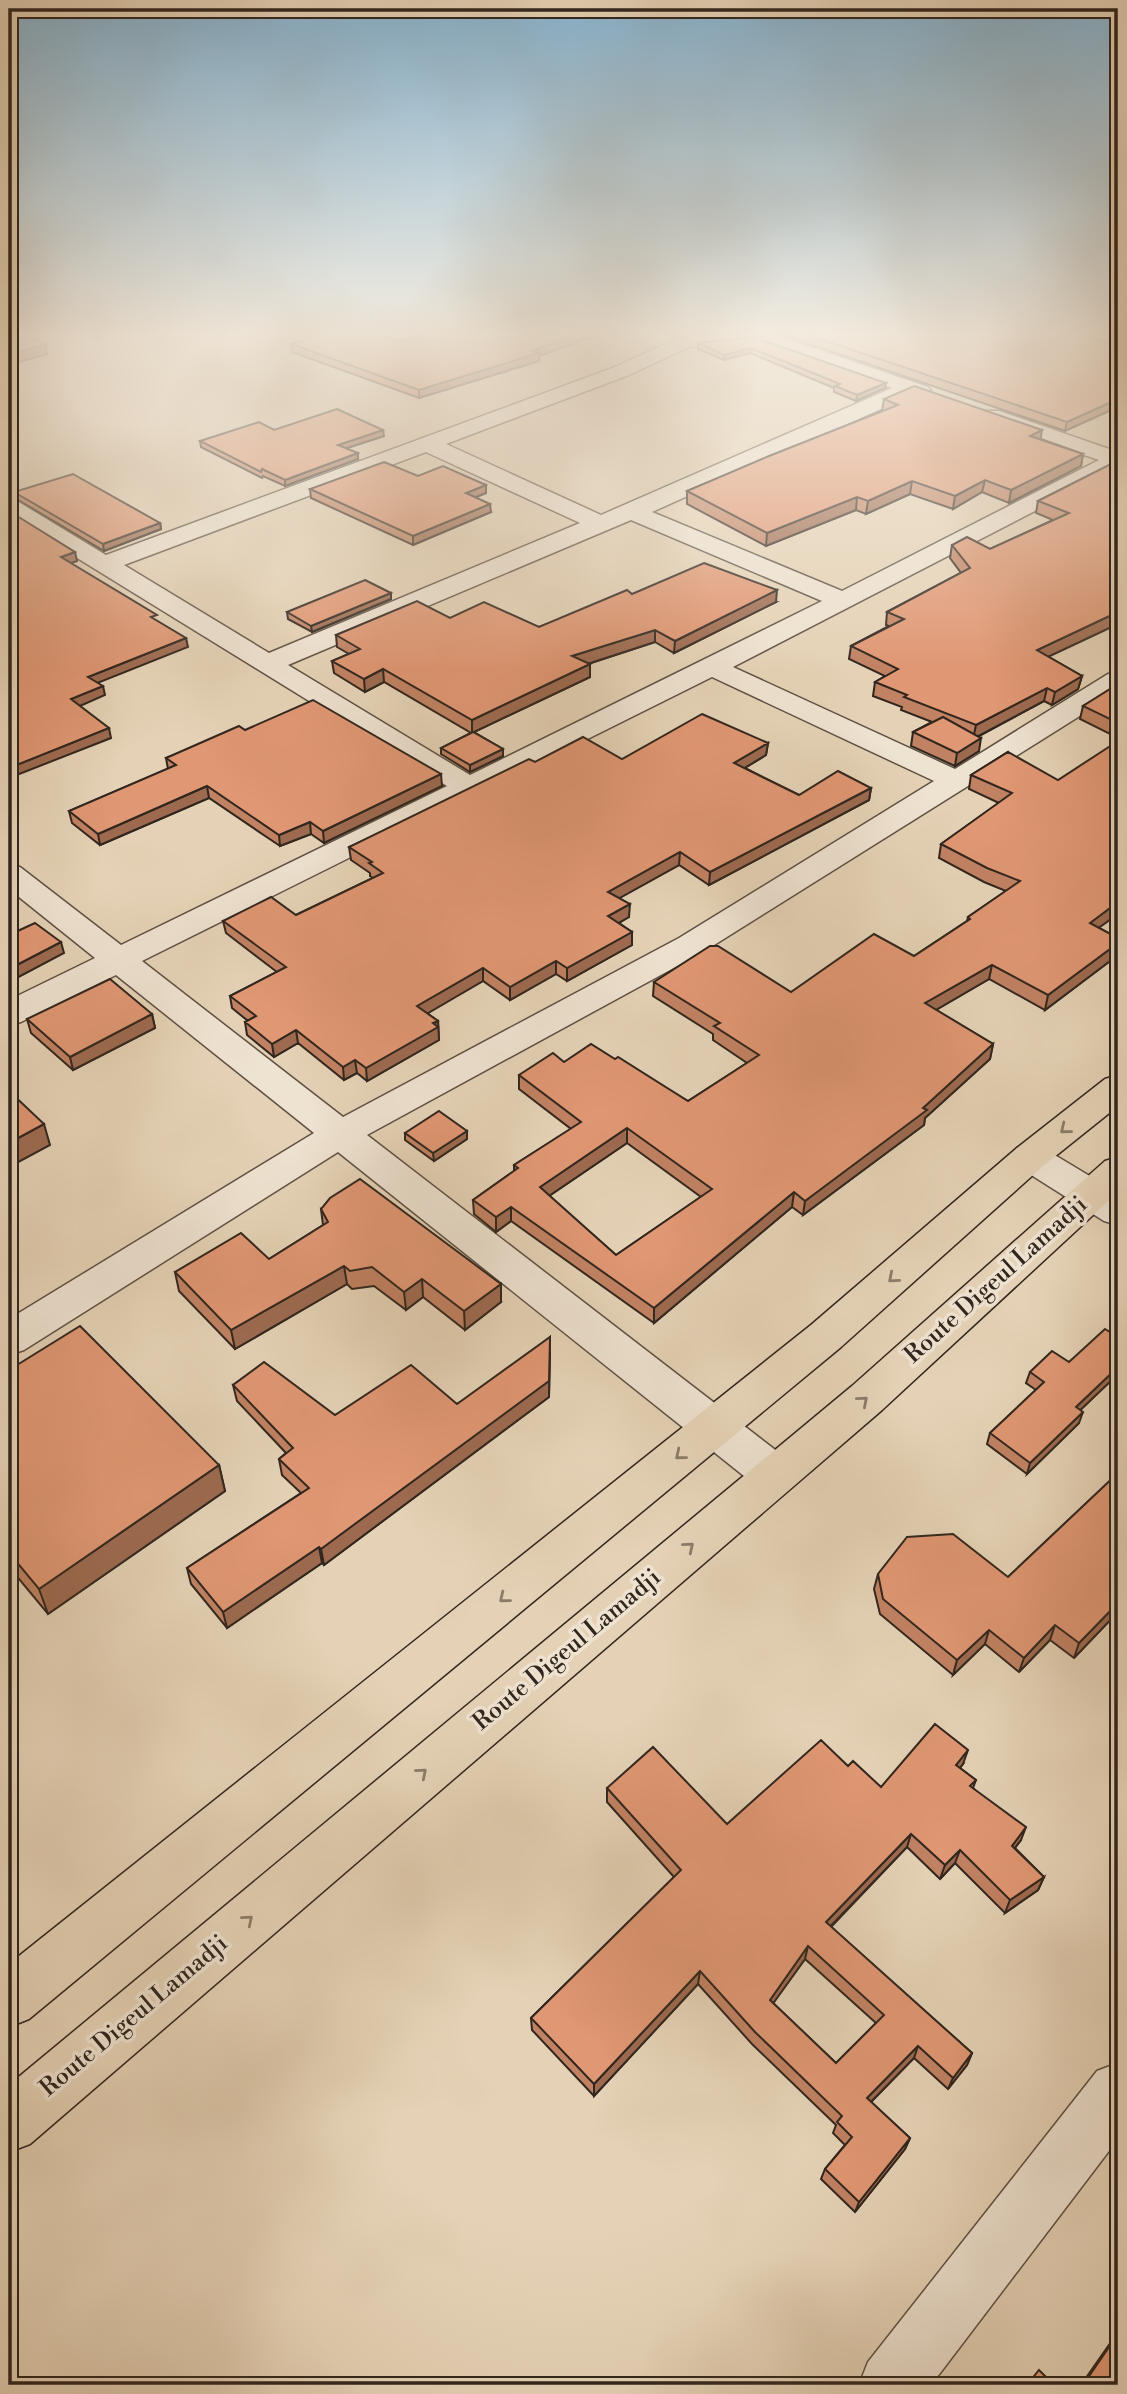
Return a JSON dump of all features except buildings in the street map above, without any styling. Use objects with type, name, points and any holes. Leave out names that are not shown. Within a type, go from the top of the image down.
[{"type":"main road","points":[[9,1999],[826,1336],[1030,1157],[1118,1087]]},
{"type":"main road","name":"Route Digeul Lamadji","points":[[9,2123],[1109,1192]]},
{"type":"street","points":[[105,564],[426,445]]},
{"type":"street","points":[[430,445],[600,523]]},
{"type":"street","points":[[269,663],[600,523],[632,513],[783,445]]},
{"type":"street","points":[[1076,445],[1118,459]]},
{"type":"street","points":[[9,1014],[712,667],[1118,459]]},
{"type":"street","points":[[9,506],[469,787]]},
{"type":"street","points":[[632,513],[842,600]]},
{"type":"street","points":[[712,667],[957,781]]},
{"type":"street","points":[[9,1339],[340,1134],[691,945],[1118,680]]},
{"type":"street","points":[[9,874],[775,1475]]},
{"type":"street","points":[[1030,1157],[1109,1192]]},
{"type":"street","points":[[891,2385],[1118,2092]]}]
